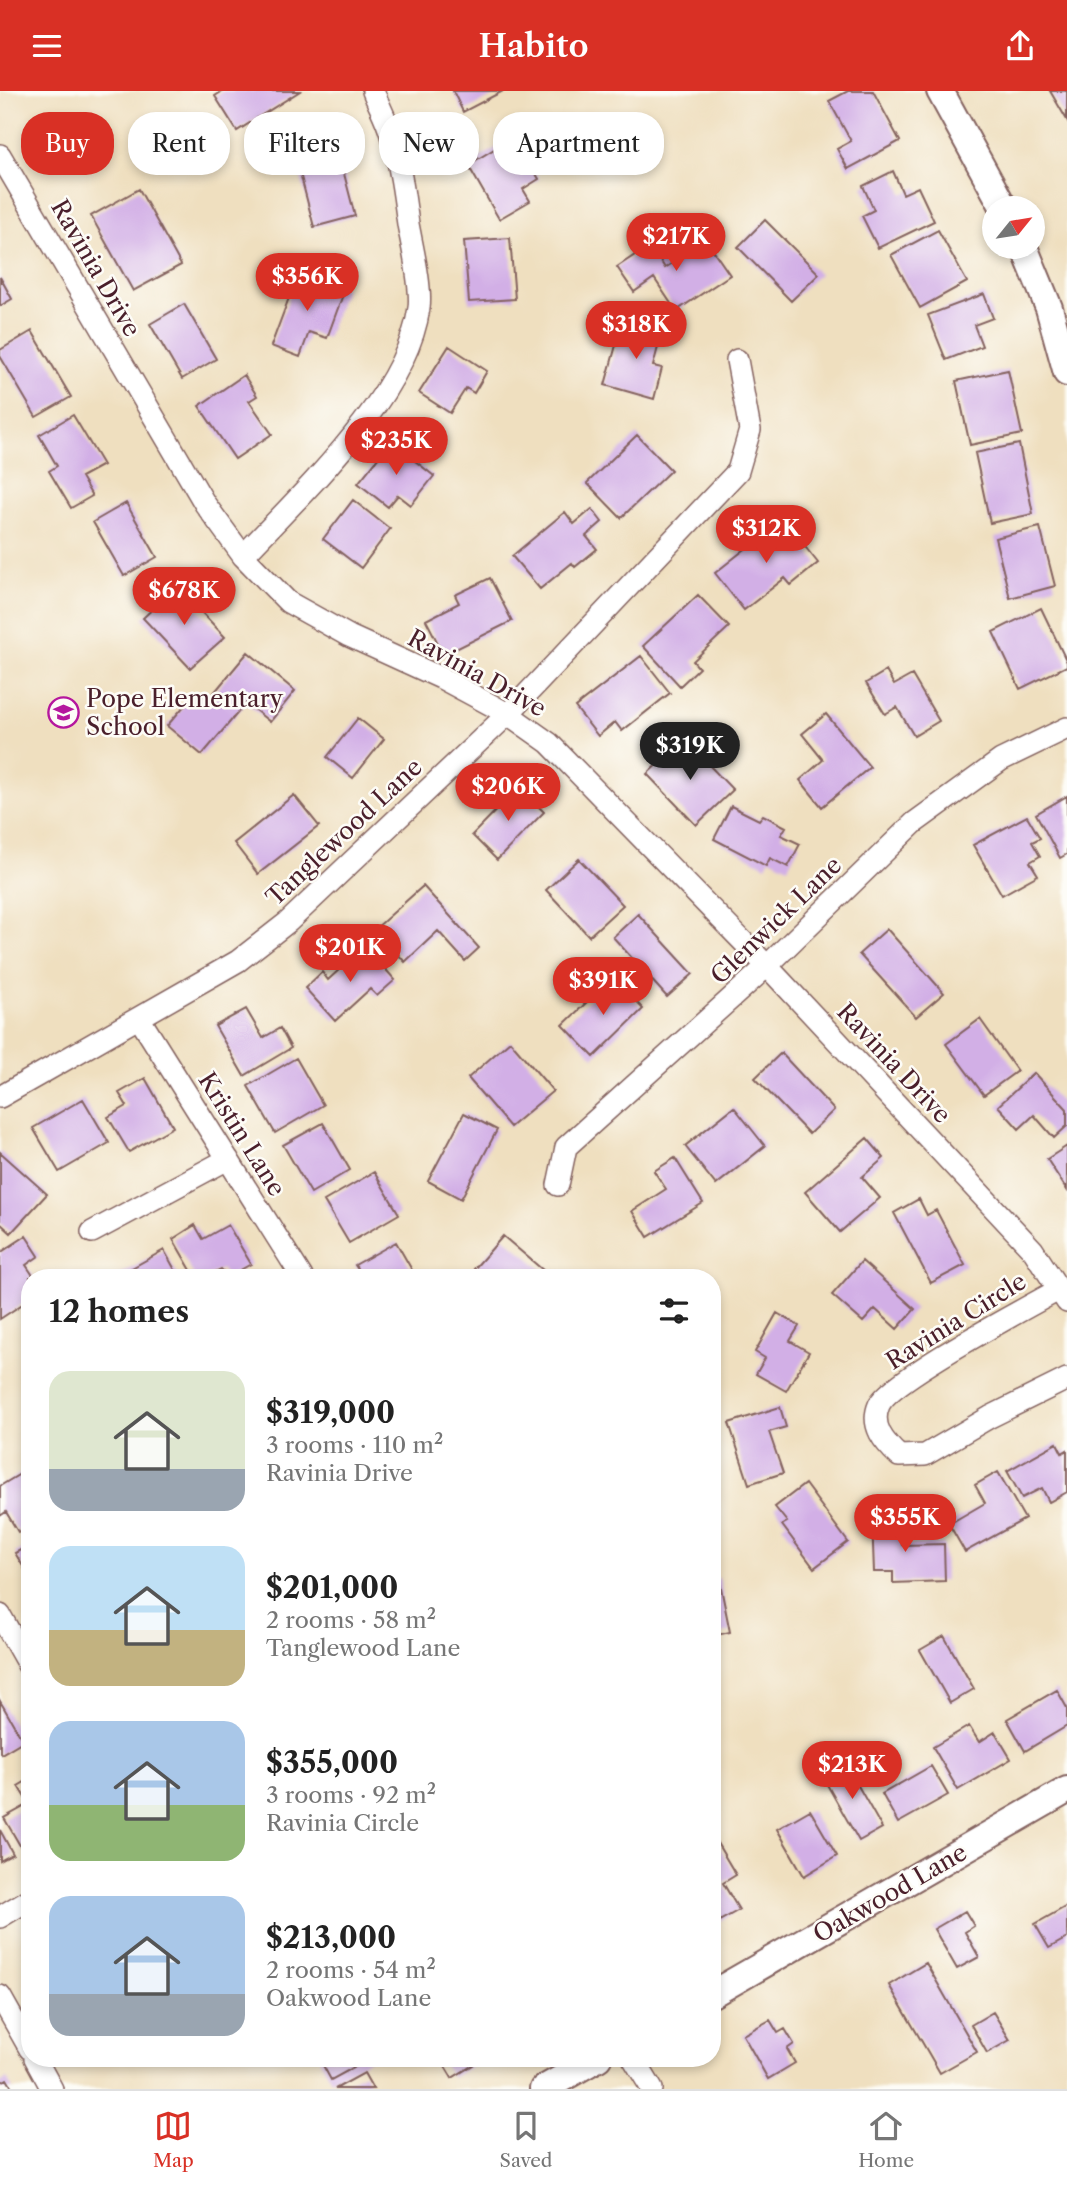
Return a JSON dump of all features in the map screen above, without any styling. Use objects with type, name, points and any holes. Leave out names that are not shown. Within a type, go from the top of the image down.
[{"type":"street","points":[[243,556],[351,441],[397,371],[412,339],[420,305],[414,255],[394,144],[373,91]]},
{"type":"street","points":[[940,91],[997,196]]},
{"type":"street","name":"Ravinia Drive","points":[[0,155],[205,504],[243,556],[288,602],[349,636],[441,678],[508,714],[549,743],[767,966],[1033,1249],[1063,1295]]},
{"type":"street","points":[[1029,259],[1049,308],[1067,373]]},
{"type":"street","name":"Tanglewood Lane","points":[[0,1097],[238,961],[288,922],[508,714],[738,471],[750,430],[737,360]]},
{"type":"street","name":"Glenwick Lane","points":[[558,1185],[566,1147],[767,966],[914,823],[1001,761],[1067,727]]},
{"type":"street","name":"Kristin Lane","points":[[139,1018],[297,1269]]},
{"type":"street","points":[[92,1232],[228,1159]]},
{"type":"street","name":"Ravinia Circle","points":[[1063,1295],[906,1378],[880,1404],[876,1427],[885,1442],[898,1455],[925,1455],[990,1417],[1067,1379]]},
{"type":"street","points":[[1,1619],[21,1653]]},
{"type":"street","name":"Oakwood Lane","points":[[721,1989],[1067,1790]]},
{"type":"street","points":[[0,1917],[21,1904]]},
{"type":"street","points":[[0,1996],[21,2033]]},
{"type":"street","points":[[40,2067],[52,2089]]},
{"type":"street","points":[[543,2089],[582,2067]]},
{"type":"street","points":[[639,2067],[652,2089]]},
{"type":"building","points":[[223,91],[300,91],[267,112],[244,112],[244,127],[237,131],[230,120],[230,112],[225,112],[215,96]]},
{"type":"building","points":[[453,91],[503,91],[463,112]]},
{"type":"building","points":[[848,91],[873,91],[900,141],[848,169],[837,149],[851,141],[829,101]]},
{"type":"building","points":[[1050,91],[1067,91],[1067,120]]},
{"type":"building","points":[[493,150],[493,175],[537,175],[539,179],[523,189],[530,201],[499,219],[474,175],[479,175],[479,158]]},
{"type":"building","points":[[893,171],[903,194],[918,187],[934,221],[878,248],[862,216],[874,210],[863,186]]},
{"type":"building","points":[[301,175],[344,175],[355,216],[314,227]]},
{"type":"building","points":[[139,189],[181,265],[133,291],[91,216]]},
{"type":"building","points":[[765,220],[819,274],[791,301],[738,247]]},
{"type":"building","points":[[938,230],[967,282],[920,308],[891,255]]},
{"type":"building","points":[[510,238],[515,299],[469,302],[464,241]]},
{"type":"building","points":[[706,240],[730,275],[676,311],[654,278],[634,292],[617,267],[650,245],[665,268]]},
{"type":"building","points":[[299,271],[345,289],[327,338],[309,332],[300,357],[271,346]]},
{"type":"building","points":[[0,277],[12,299],[0,306]]},
{"type":"building","points":[[984,294],[993,318],[974,325],[982,346],[946,360],[928,315]]},
{"type":"building","points":[[184,304],[216,359],[182,379],[150,324]]},
{"type":"building","points":[[623,320],[662,332],[653,366],[662,368],[654,399],[605,385]]},
{"type":"building","points":[[32,331],[71,397],[36,417],[0,356],[0,350]]},
{"type":"building","points":[[449,346],[487,371],[474,393],[466,388],[450,413],[419,393]]},
{"type":"building","points":[[1008,370],[1022,434],[970,445],[956,381]]},
{"type":"building","points":[[244,375],[257,396],[249,401],[272,434],[235,459],[199,406]]},
{"type":"building","points":[[73,415],[103,465],[81,477],[92,496],[71,508],[49,471],[57,466],[39,435]]},
{"type":"building","points":[[637,435],[671,470],[621,518],[587,483]]},
{"type":"building","points":[[391,442],[434,476],[411,505],[398,495],[388,507],[358,483]]},
{"type":"building","points":[[1019,444],[1033,514],[990,523],[975,453]]},
{"type":"building","points":[[353,500],[390,529],[361,568],[323,539]]},
{"type":"building","points":[[126,503],[157,557],[124,576],[93,522]]},
{"type":"building","points":[[592,509],[602,522],[586,536],[597,549],[575,567],[572,563],[540,589],[512,556],[565,512],[574,524]]},
{"type":"building","points":[[783,519],[818,563],[791,585],[785,578],[744,610],[715,573]]},
{"type":"building","points":[[1040,527],[1055,586],[1010,598],[995,538]]},
{"type":"building","points":[[490,578],[512,621],[444,655],[426,620],[459,603],[455,595]]},
{"type":"building","points":[[177,586],[225,637],[190,668],[143,618]]},
{"type":"building","points":[[698,595],[729,627],[693,661],[699,668],[680,686],[643,646]]},
{"type":"building","points":[[1041,608],[1067,666],[1020,689],[993,632]]},
{"type":"building","points":[[248,652],[295,691],[270,722],[246,703],[202,755],[167,726],[197,691],[208,700]]},
{"type":"building","points":[[641,656],[670,693],[622,731],[615,722],[598,736],[575,707]]},
{"type":"building","points":[[886,671],[894,685],[912,675],[939,721],[914,736],[897,707],[885,714],[866,683]]},
{"type":"building","points":[[826,714],[870,767],[822,807],[800,780],[823,760],[802,734]]},
{"type":"building","points":[[358,718],[384,739],[353,778],[327,757]]},
{"type":"building","points":[[684,739],[733,790],[696,825],[647,774]]},
{"type":"building","points":[[519,787],[544,812],[497,860],[472,835]]},
{"type":"building","points":[[294,795],[319,826],[258,874],[234,843]]},
{"type":"building","points":[[1067,796],[1067,854],[1060,858],[1036,814]]},
{"type":"building","points":[[731,806],[759,820],[763,815],[786,827],[781,835],[800,844],[788,867],[770,858],[766,866],[714,839]]},
{"type":"building","points":[[1027,816],[1040,838],[1032,842],[1040,856],[1030,862],[1038,875],[1002,895],[973,845]]},
{"type":"building","points":[[579,859],[623,905],[589,936],[546,890]]},
{"type":"building","points":[[423,886],[479,948],[465,961],[438,931],[405,962],[375,929]]},
{"type":"building","points":[[638,914],[693,974],[667,997],[613,937]]},
{"type":"building","points":[[887,929],[944,993],[916,1017],[859,954]]},
{"type":"building","points":[[365,946],[395,980],[377,996],[370,989],[335,1021],[305,988],[322,972],[328,980]]},
{"type":"building","points":[[613,977],[643,1009],[594,1057],[563,1025]]},
{"type":"building","points":[[246,1009],[263,1038],[280,1028],[291,1048],[244,1076],[215,1026]]},
{"type":"building","points":[[980,1019],[1017,1071],[984,1095],[946,1044]]},
{"type":"building","points":[[510,1041],[553,1091],[510,1127],[468,1078]]},
{"type":"building","points":[[781,1053],[834,1110],[809,1134],[755,1078]]},
{"type":"building","points":[[296,1058],[323,1105],[275,1133],[248,1086]]},
{"type":"building","points":[[1034,1073],[1067,1109],[1067,1126],[1054,1138],[1034,1115],[1019,1129],[998,1106]]},
{"type":"building","points":[[145,1078],[173,1127],[129,1152],[108,1117],[127,1106],[119,1093]]},
{"type":"building","points":[[83,1099],[109,1143],[59,1172],[33,1128]]},
{"type":"building","points":[[734,1107],[765,1146],[716,1185],[685,1146]]},
{"type":"building","points":[[464,1113],[497,1130],[461,1199],[428,1181]]},
{"type":"building","points":[[323,1123],[350,1170],[311,1193],[283,1145]]},
{"type":"building","points":[[867,1138],[884,1158],[862,1177],[880,1198],[840,1232],[805,1192]]},
{"type":"building","points":[[1067,1146],[1067,1190],[1047,1159]]},
{"type":"building","points":[[0,1152],[47,1194],[11,1233],[0,1223]]},
{"type":"building","points":[[675,1158],[703,1203],[648,1237],[632,1211],[666,1189],[654,1171]]},
{"type":"building","points":[[374,1172],[399,1214],[349,1243],[324,1201]]},
{"type":"building","points":[[919,1199],[927,1215],[936,1210],[965,1265],[931,1283],[894,1213]]},
{"type":"building","points":[[195,1225],[203,1239],[228,1225],[251,1264],[242,1269],[190,1269],[173,1239]]},
{"type":"building","points":[[26,1236],[39,1256],[26,1265],[29,1269],[21,1269],[21,1305],[0,1319],[0,1253]]},
{"type":"building","points":[[503,1236],[542,1269],[474,1269]]},
{"type":"building","points":[[396,1242],[411,1269],[358,1269],[355,1265]]},
{"type":"building","points":[[164,1250],[175,1269],[130,1269]]},
{"type":"building","points":[[862,1261],[915,1309],[897,1329],[875,1309],[863,1322],[832,1295]]},
{"type":"building","points":[[777,1313],[799,1326],[790,1341],[809,1352],[786,1391],[756,1374],[765,1358],[755,1352]]},
{"type":"building","points":[[780,1407],[786,1427],[769,1432],[783,1473],[749,1484],[729,1423]]},
{"type":"building","points":[[1057,1443],[1062,1453],[1067,1450],[1067,1492],[1049,1502],[1042,1488],[1022,1498],[1007,1471]]},
{"type":"building","points":[[998,1472],[1025,1519],[965,1552],[949,1524],[985,1503],[975,1485]]},
{"type":"building","points":[[21,1473],[21,1530],[18,1532],[6,1512],[0,1516],[0,1486]]},
{"type":"building","points":[[805,1484],[848,1542],[814,1568],[782,1525],[787,1522],[775,1507]]},
{"type":"building","points":[[900,1516],[902,1545],[944,1544],[945,1581],[893,1583],[893,1572],[874,1572],[872,1517]]},
{"type":"building","points":[[21,1550],[21,1563],[15,1553]]},
{"type":"building","points":[[721,1588],[730,1632],[721,1634]]},
{"type":"building","points":[[944,1636],[974,1689],[950,1703],[920,1650]]},
{"type":"building","points":[[1057,1690],[1067,1708],[1067,1726],[1025,1751],[1007,1719]]},
{"type":"building","points":[[0,1701],[21,1738],[21,1742],[1,1754]]},
{"type":"building","points":[[969,1726],[979,1742],[995,1732],[1011,1759],[958,1790],[933,1747]]},
{"type":"building","points":[[844,1761],[882,1828],[859,1841],[821,1774]]},
{"type":"building","points":[[931,1766],[948,1795],[898,1823],[882,1794]]},
{"type":"building","points":[[21,1808],[21,1847],[4,1818]]},
{"type":"building","points":[[810,1810],[837,1856],[804,1876],[777,1829]]},
{"type":"building","points":[[0,1830],[13,1854],[0,1861]]},
{"type":"building","points":[[721,1850],[736,1875],[723,1883],[739,1910],[721,1920]]},
{"type":"building","points":[[1067,1906],[1067,1938],[1049,1948],[1035,1924]]},
{"type":"building","points":[[965,1911],[974,1926],[965,1932],[979,1957],[957,1969],[934,1929]]},
{"type":"building","points":[[926,1963],[977,2052],[940,2073],[889,1985]]},
{"type":"building","points":[[993,2012],[1010,2040],[987,2053],[971,2025]]},
{"type":"building","points":[[770,2020],[778,2033],[785,2029],[794,2044],[787,2049],[795,2063],[768,2079],[743,2035]]},
{"type":"building","points":[[324,2067],[355,2067],[331,2080]]},
{"type":"building","points":[[445,2067],[470,2067],[452,2078]]},
{"type":"building","points":[[364,2073],[373,2089],[335,2089]]},
{"type":"building","points":[[7,2079],[13,2089],[0,2089],[0,2083]]},
{"type":"place","name":"Pope Elementary School","points":[[63,712]]}]
